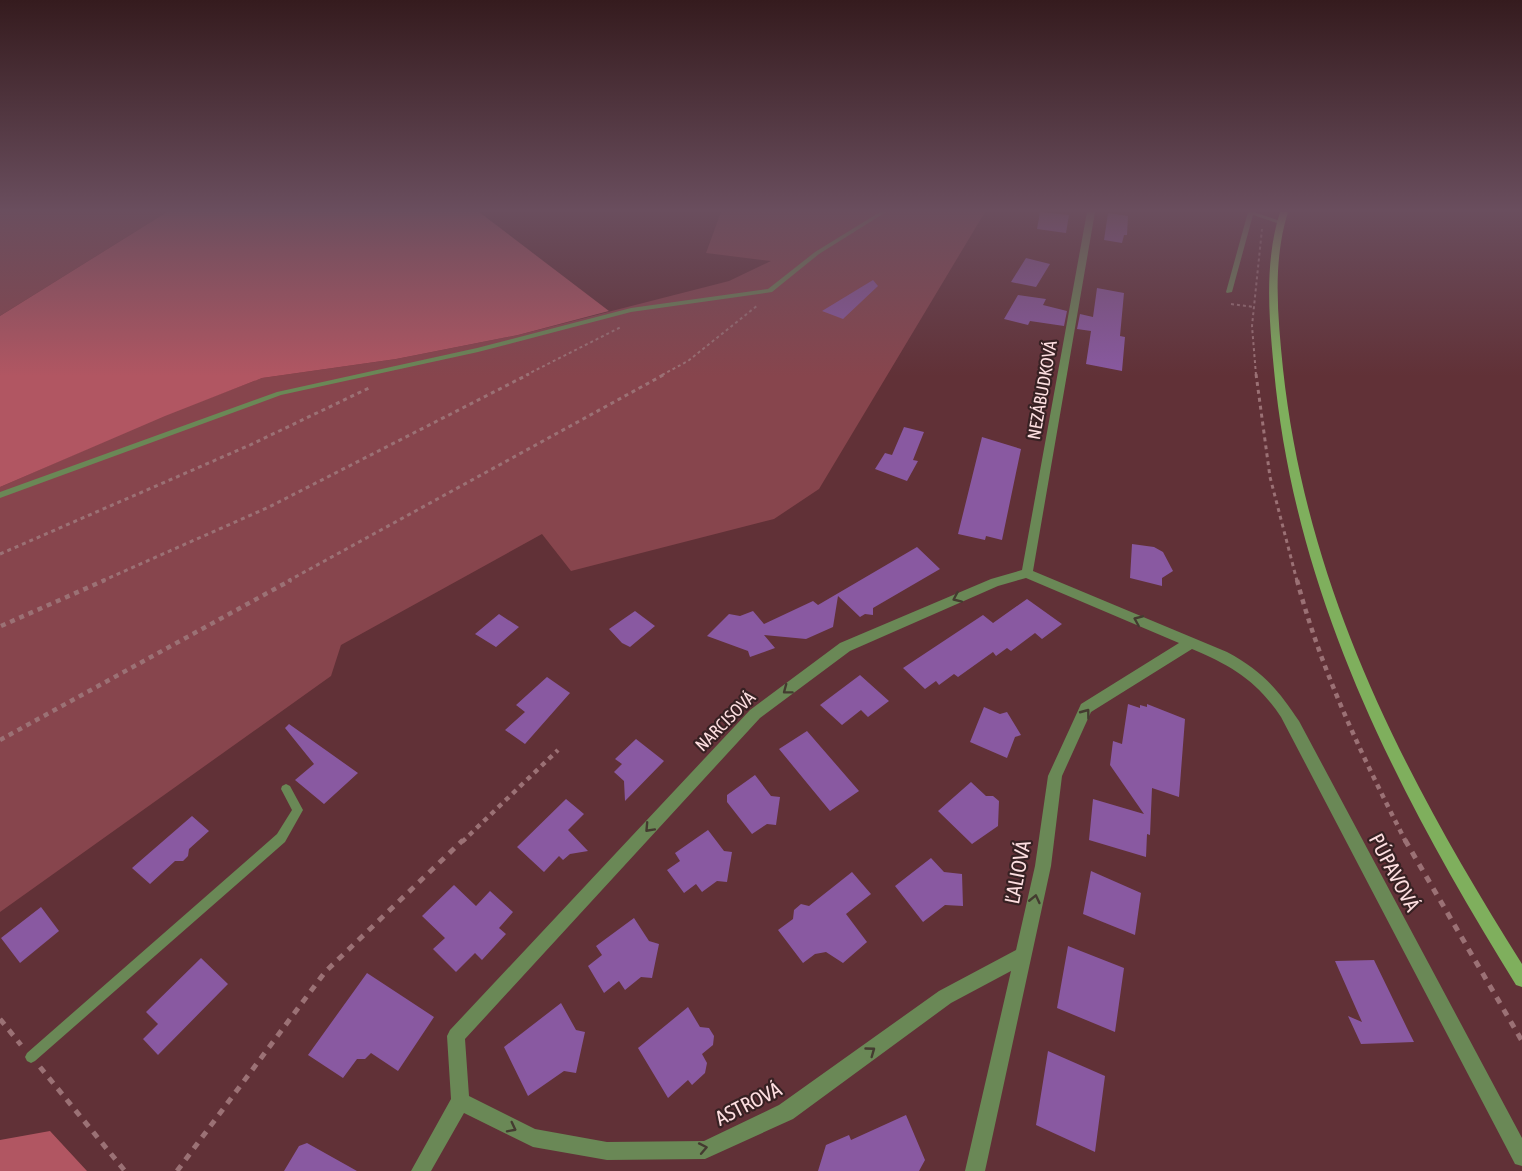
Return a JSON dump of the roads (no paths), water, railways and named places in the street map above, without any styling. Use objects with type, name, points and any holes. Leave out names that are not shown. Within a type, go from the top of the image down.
[{"type":"main road","points":[[1278,267],[1274,312],[1280,391],[1295,475],[1318,565],[1361,684],[1426,818],[1522,980]]},
{"type":"street","name":"NEZÁBUDKOVÁ","points":[[1027,573],[1081,267]]},
{"type":"street","points":[[1027,573],[1192,642]]},
{"type":"street","name":"NARCISOVÁ","points":[[460,1101],[456,1036],[755,714],[845,647],[995,582],[1027,573]]},
{"type":"street","name":"ĽALIOVÁ","points":[[975,1171],[1042,866],[1055,776],[1086,708],[1192,642]]},
{"type":"street","name":"PÚPAVOVÁ","points":[[1192,642],[1250,670],[1272,691],[1288,716],[1522,1158]]},
{"type":"street","name":"ASTROVÁ","points":[[460,1101],[533,1138],[607,1151],[705,1150],[786,1112],[945,997],[1022,956]]},
{"type":"street","points":[[421,1171],[460,1101]]},
{"type":"lane","points":[[0,495],[279,393],[478,350],[631,310],[770,291],[800,267]]},
{"type":"lane","points":[[1229,292],[1236,267]]},
{"type":"lane","points":[[31,1057],[281,838],[298,810],[286,789]]}]
